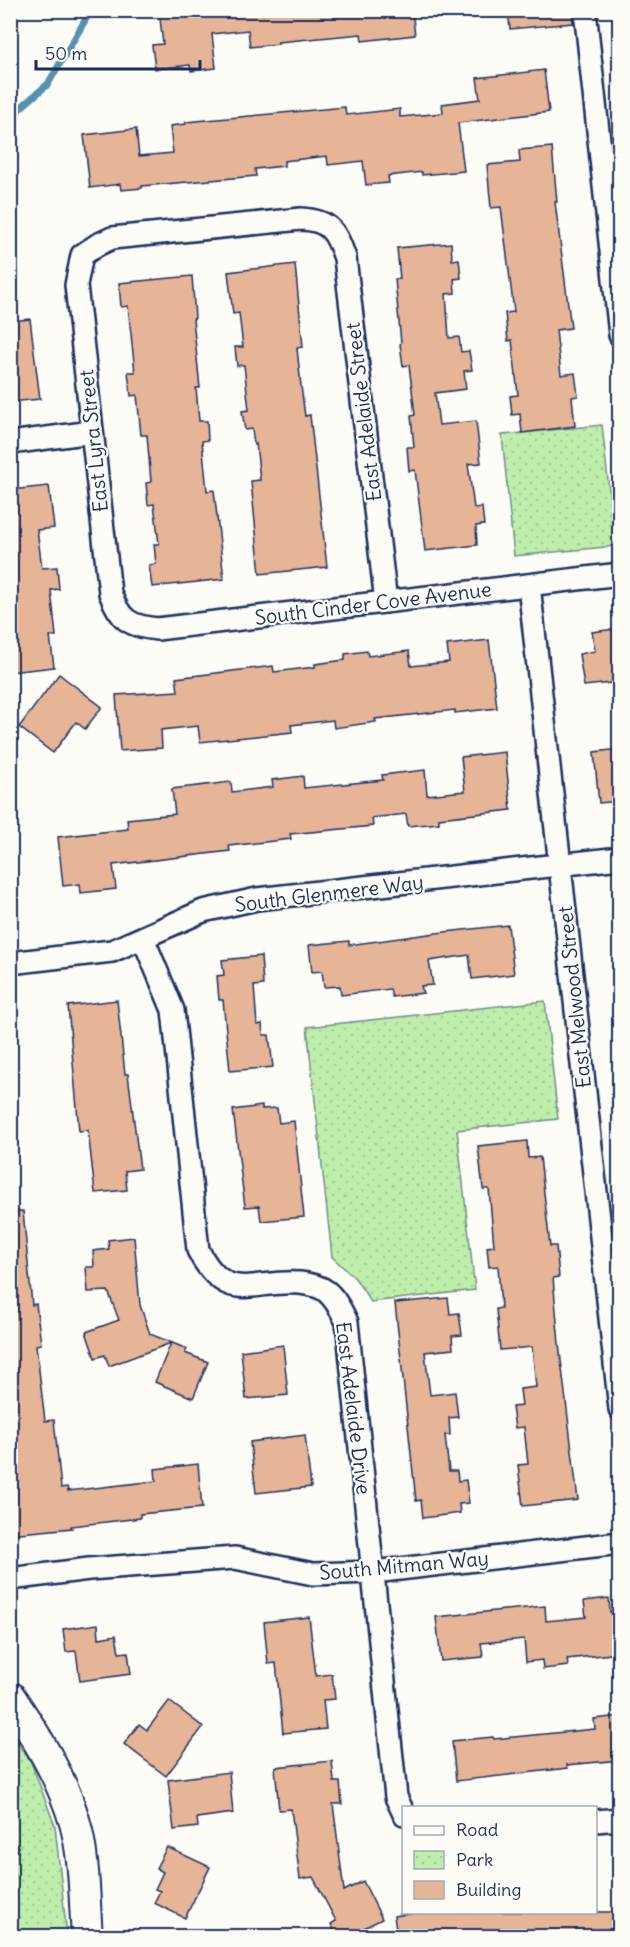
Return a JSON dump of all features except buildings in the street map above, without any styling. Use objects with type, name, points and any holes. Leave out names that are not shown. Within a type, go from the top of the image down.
[{"type":"street","points":[[585,10],[612,183],[620,335]]},
{"type":"street","name":"East Adelaide Street","points":[[82,255],[112,238],[301,219],[315,219],[329,226],[338,237],[345,258],[386,602]]},
{"type":"street","name":"East Lyra Street","points":[[82,255],[76,285],[110,593],[116,608],[127,622]]},
{"type":"street","points":[[10,443],[92,432]]},
{"type":"street","name":"South Cinder Cove Avenue","points":[[127,622],[157,629],[620,574]]},
{"type":"street","name":"East Melwood Street","points":[[529,585],[620,1409]]},
{"type":"street","name":"South Glenmere Way","points":[[10,963],[112,951],[203,911],[257,899],[620,858]]},
{"type":"street","name":"East Adelaide Drive","points":[[143,938],[174,1010],[198,1250],[207,1267],[219,1279],[233,1285],[249,1287],[292,1282],[310,1284],[326,1291],[338,1304],[347,1322],[396,1797],[402,1810]]},
{"type":"street","name":"South Mitman Way","points":[[10,1579],[89,1569],[235,1558],[313,1574],[374,1572],[620,1543]]},
{"type":"street","points":[[10,1697],[39,1741],[63,1790],[75,1824],[81,1858],[87,1936]]},
{"type":"street","points":[[597,1821],[620,1819]]},
{"type":"green space","points":[[602,425],[615,546],[514,556],[502,435]]},
{"type":"green space","points":[[545,1001],[558,1119],[457,1130],[475,1290],[371,1302],[355,1278],[332,1257],[307,1027]]},
{"type":"green space","points":[[10,1732],[31,1762],[55,1826],[67,1936],[11,1936]]},
{"type":"waterway","points":[[10,117],[48,84],[91,10]]}]
